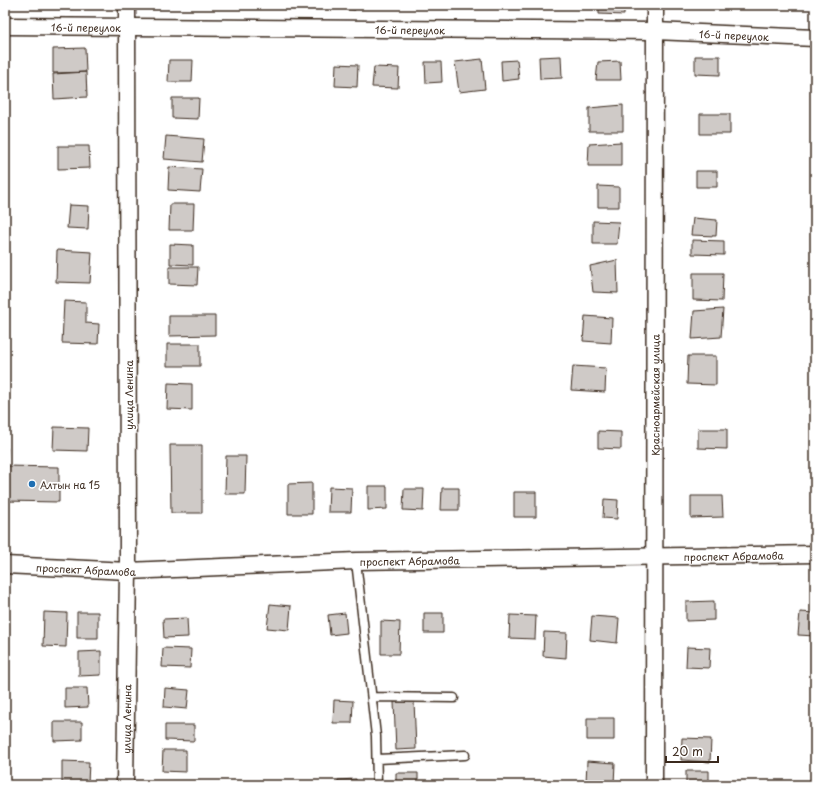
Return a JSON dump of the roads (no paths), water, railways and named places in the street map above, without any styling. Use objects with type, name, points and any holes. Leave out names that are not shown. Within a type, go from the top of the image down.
[{"type":"street","name":"улица Ленина","points":[[125,785],[128,572],[127,5]]},
{"type":"street","name":"Красноармейская улица","points":[[654,785],[655,5]]},
{"type":"street","name":"16-й переулок","points":[[5,26],[655,31],[815,38]]},
{"type":"street","name":"проспект Абрамова","points":[[5,565],[128,572],[356,561],[815,554]]},
{"type":"lane","points":[[356,561],[376,736],[377,785]]},
{"type":"lane","points":[[372,697],[454,698]]},
{"type":"lane","points":[[377,759],[465,755]]},
{"type":"place","name":"Алтын на 15","points":[[32,484]]}]
